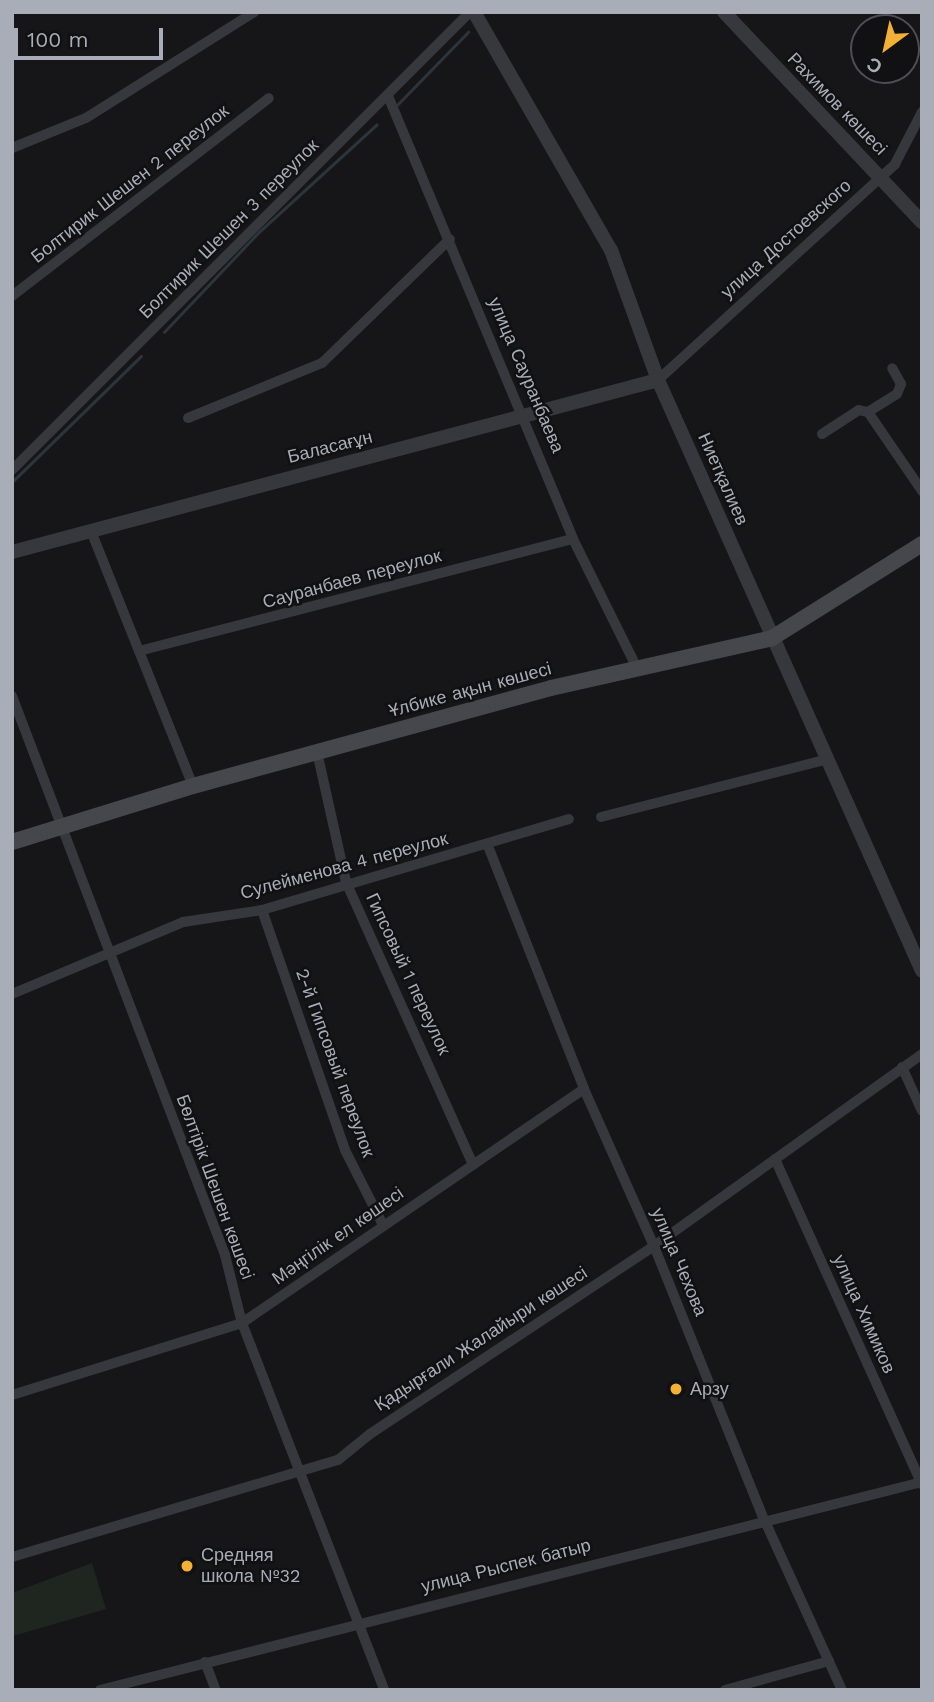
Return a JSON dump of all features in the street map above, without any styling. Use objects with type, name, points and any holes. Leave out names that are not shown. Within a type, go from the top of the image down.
[{"type":"main road","name":"Ұлбике ақын көшесі","points":[[12,842],[61,824],[193,786],[636,666],[772,638],[922,544]]},
{"type":"street","points":[[12,148],[86,118],[254,12]]},
{"type":"street","name":"Болтирик Шешен 3 переулок","points":[[12,470],[472,12]]},
{"type":"street","name":"Ниетқалиев","points":[[472,12],[593,214],[626,287],[658,380],[922,971]]},
{"type":"street","name":"Рахимов көшесі","points":[[723,12],[922,222]]},
{"type":"street","name":"улица Сауранбаева","points":[[388,96],[526,417],[573,539],[636,666]]},
{"type":"street","name":"Болтирик Шешен 2 переулок","points":[[12,296],[269,98]]},
{"type":"street","name":"улица Достоевского","points":[[658,380],[895,164],[922,112]]},
{"type":"street","points":[[188,418],[323,363],[450,239]]},
{"type":"street","points":[[868,412],[897,394],[901,384],[892,368]]},
{"type":"street","name":"Баласағұн","points":[[12,552],[658,380]]},
{"type":"street","points":[[822,434],[859,410],[868,412],[922,491]]},
{"type":"street","points":[[91,531],[193,786]]},
{"type":"street","name":"Сауранбаев переулок","points":[[139,651],[573,539]]},
{"type":"street","name":"Бөлтірік Шешен көшесі","points":[[12,696],[112,951],[130,1010],[225,1255],[242,1323],[304,1473],[384,1690]]},
{"type":"street","name":"Гипсовый 1 переулок","points":[[317,752],[346,882],[473,1164]]},
{"type":"street","points":[[601,817],[828,760]]},
{"type":"street","name":"Сулейменова 4 переулок","points":[[12,993],[184,922],[262,910],[346,882],[488,846],[569,820]]},
{"type":"street","name":"улица Чехова","points":[[488,846],[584,1089],[654,1246],[764,1519],[842,1690]]},
{"type":"street","name":"2-й Гипсовый переулок","points":[[262,910],[345,1150],[383,1225]]},
{"type":"street","name":"Қадырғали Жалайыри көшесі","points":[[12,1557],[304,1473],[338,1460],[370,1434],[654,1246],[922,1054]]},
{"type":"street","points":[[902,1067],[922,1111]]},
{"type":"street","name":"Мәңгілік ел көшесі","points":[[12,1395],[242,1323],[584,1089]]},
{"type":"street","name":"улица Химиков","points":[[775,1159],[921,1483]]},
{"type":"street","name":"улица Рыспек батыр","points":[[105,1689],[360,1621],[764,1519],[921,1483]]},
{"type":"street","points":[[725,1690],[829,1661]]},
{"type":"street","points":[[205,1662],[216,1690]]},
{"type":"shaded area","points":[[92,1563],[106,1609],[13,1636],[12,1593]]},
{"type":"waterway","points":[[397,105],[468,32]]},
{"type":"waterway","points":[[164,332],[259,232],[376,125]]},
{"type":"waterway","points":[[12,482],[141,356]]},
{"type":"place","name":"Арзу","points":[[676,1389]]},
{"type":"place","name":"Средняя школа №32","points":[[187,1566]]}]
